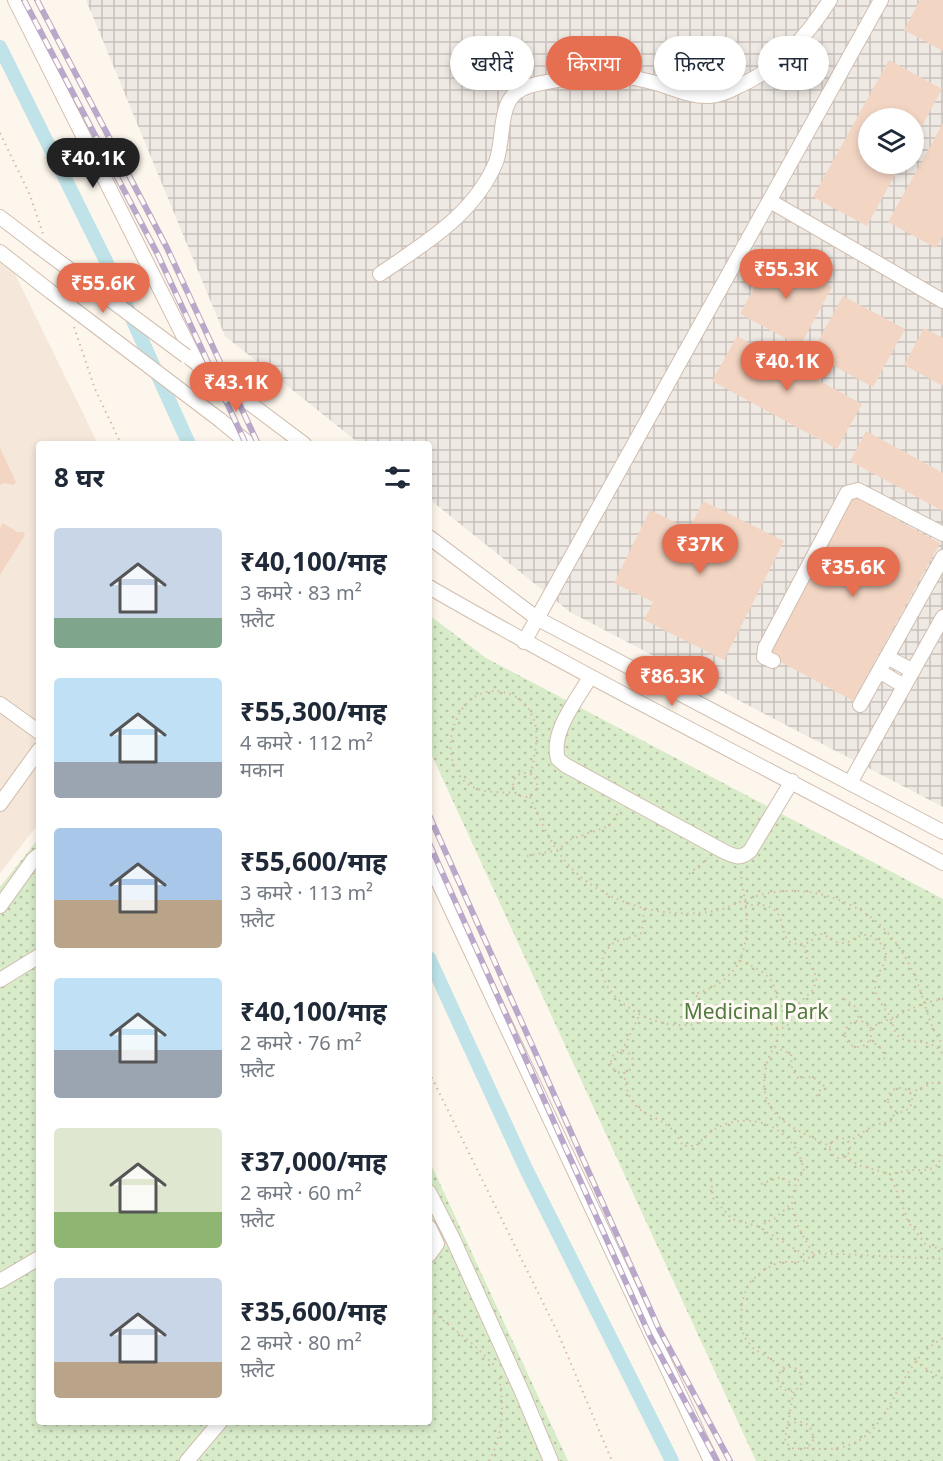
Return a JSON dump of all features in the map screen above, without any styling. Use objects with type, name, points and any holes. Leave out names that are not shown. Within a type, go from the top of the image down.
[{"type":"street","points":[[15,0],[192,360]]},
{"type":"street","points":[[380,273],[438,234],[462,213],[483,186],[499,153],[506,103],[511,95],[534,85],[585,74],[602,74],[655,83],[690,94],[710,96],[726,93],[752,80],[784,56],[813,26],[830,0]]},
{"type":"street","points":[[524,642],[881,0]]},
{"type":"street","points":[[770,201],[943,302]]},
{"type":"street","points":[[0,217],[300,441]]},
{"type":"street","points":[[0,252],[220,420],[239,439]]},
{"type":"street","points":[[773,662],[764,657],[765,648],[847,493],[858,490],[943,534]]},
{"type":"street","points":[[432,539],[538,619],[943,831]]},
{"type":"street","points":[[860,705],[943,557]]},
{"type":"street","points":[[432,589],[524,642],[943,863]]},
{"type":"street","points":[[850,783],[943,617]]},
{"type":"street","points":[[887,657],[913,671]]},
{"type":"street","points":[[879,671],[904,686]]},
{"type":"street","points":[[590,677],[559,730],[555,742],[558,759],[565,765],[719,849],[736,857],[743,856],[750,851],[792,782]]},
{"type":"street","points":[[0,704],[36,730]]},
{"type":"street","points":[[0,804],[36,754]]},
{"type":"street","points":[[0,906],[36,858]]},
{"type":"street","points":[[432,868],[711,1461]]},
{"type":"street","points":[[0,980],[36,958]]},
{"type":"street","points":[[432,1198],[519,1384],[551,1461]]},
{"type":"street","points":[[432,1233],[437,1244],[432,1251]]},
{"type":"street","points":[[0,1281],[36,1260]]},
{"type":"street","points":[[187,1461],[217,1425]]},
{"type":"path","points":[[0,133],[30,195]]},
{"type":"path","points":[[488,691],[503,691],[518,697],[528,706],[536,730],[531,775],[537,784],[536,792],[530,797],[522,797],[516,793],[492,792],[475,788],[461,779],[451,760],[452,734],[457,716],[474,696],[488,691]]},
{"type":"path","points":[[516,793],[513,785],[516,778],[523,774],[531,775]]},
{"type":"path","points":[[530,797],[541,823],[573,869],[620,901],[644,909],[688,913],[722,909],[776,891],[802,891],[846,903],[878,924],[904,952],[915,972],[932,1026],[943,1044]]},
{"type":"path","points":[[527,855],[558,850],[569,840],[609,826],[628,799]]},
{"type":"path","points":[[689,874],[719,849]]},
{"type":"path","points":[[644,909],[642,932],[632,938],[612,943],[603,958],[603,977],[616,998],[639,1015],[667,1025],[701,1023],[707,1018],[706,1008],[694,994],[709,990],[721,983],[736,968],[743,956],[746,939],[745,900],[741,889],[743,856]]},
{"type":"path","points":[[745,906],[759,904],[772,906],[778,913],[787,940],[804,944],[811,942],[816,934],[821,933],[842,944],[860,936],[868,935],[876,938],[886,952],[886,961],[877,976],[875,990],[895,1031],[900,1038],[908,1041],[925,1041],[943,1055]]},
{"type":"path","points":[[790,1012],[784,1007],[777,1006],[771,1010],[769,1017],[771,1024],[777,1028],[784,1027],[789,1022],[790,1012],[813,990],[817,978],[806,956],[804,944]]},
{"type":"path","points":[[740,961],[767,974],[777,994],[777,1006]]},
{"type":"path","points":[[844,999],[857,1008],[859,1021]]},
{"type":"path","points":[[870,1028],[924,1003],[943,999]]},
{"type":"path","points":[[622,1051],[639,1015]]},
{"type":"path","points":[[854,1021],[863,1022],[870,1028],[870,1040],[863,1046],[854,1047],[845,1039],[847,1026],[854,1021]]},
{"type":"path","points":[[777,1028],[778,1037],[768,1058],[765,1079],[766,1094],[771,1108],[781,1120],[830,1146],[833,1155],[839,1158],[845,1156],[849,1151],[848,1142],[843,1138],[836,1138],[830,1146]]},
{"type":"path","points":[[870,1040],[882,1049],[885,1062]]},
{"type":"path","points":[[775,1047],[791,1054],[792,1069],[798,1078],[813,1077],[824,1085],[812,1102]]},
{"type":"path","points":[[622,1051],[629,1053],[633,1059],[630,1069],[624,1072],[617,1071],[612,1063],[616,1053],[622,1051]]},
{"type":"path","points":[[624,1072],[628,1092],[633,1102],[642,1113],[674,1131],[683,1146],[696,1146],[707,1134],[737,1121],[753,1120],[781,1131],[790,1140],[802,1160],[804,1171],[795,1185],[791,1203],[794,1220],[814,1255]]},
{"type":"path","points":[[432,1078],[558,1333],[612,1461]]},
{"type":"path","points":[[910,1093],[932,1083],[943,1082]]},
{"type":"path","points":[[903,1089],[910,1093],[912,1100],[910,1107],[904,1112],[896,1111],[889,1102],[892,1092],[903,1089]]},
{"type":"path","points":[[848,1142],[874,1125],[890,1122],[896,1111]]},
{"type":"path","points":[[845,1156],[858,1165],[890,1174],[928,1170],[939,1165],[943,1152]]},
{"type":"path","points":[[890,1174],[909,1223],[927,1246],[943,1249]]},
{"type":"path","points":[[761,1184],[781,1177],[795,1185]]},
{"type":"path","points":[[711,1180],[713,1198],[732,1219],[763,1230],[808,1257]]},
{"type":"path","points":[[763,1230],[765,1222],[773,1220],[791,1203]]},
{"type":"path","points":[[784,1368],[778,1374],[778,1382],[782,1389],[794,1390],[800,1386],[801,1374],[796,1368],[784,1368],[753,1348],[745,1338],[741,1327],[742,1301],[749,1283],[764,1270],[779,1262],[802,1262],[817,1253],[943,1259]]},
{"type":"path","points":[[432,1311],[474,1345],[499,1372],[503,1416],[489,1461]]},
{"type":"path","points":[[794,1390],[789,1425],[784,1434],[787,1444],[794,1449],[828,1449],[858,1442],[885,1416],[904,1375],[921,1354],[943,1338]]},
{"type":"path","points":[[916,1361],[938,1377],[943,1378]]},
{"type":"path","points":[[789,1425],[798,1421],[811,1428],[813,1440],[807,1448]]},
{"type":"shaded area","points":[[86,0],[943,0],[943,807],[570,612],[432,501],[432,441],[356,441],[225,336]]},
{"type":"shaded area","points":[[0,262],[14,272],[97,441],[36,441],[36,827],[0,873]]},
{"type":"green space","name":"Medicinal Park","points":[[432,617],[486,658],[943,899],[943,1461],[756,1461],[432,756]]},
{"type":"green space","points":[[36,842],[36,1425],[432,1425],[432,1166],[568,1461],[0,1461],[0,887]]},
{"type":"building","points":[[920,0],[943,0],[943,51],[904,30]]},
{"type":"building","points":[[889,60],[942,89],[924,122],[924,108],[862,108]]},
{"type":"building","points":[[858,116],[858,174],[896,174],[867,226],[813,197]]},
{"type":"building","points":[[943,123],[943,236],[936,248],[888,222],[915,174],[924,174],[924,157]]},
{"type":"building","points":[[772,254],[832,287],[800,346],[740,314]]},
{"type":"building","points":[[843,296],[905,329],[873,387],[811,354]]},
{"type":"building","points":[[924,328],[943,338],[943,386],[904,365]]},
{"type":"building","points":[[737,336],[862,404],[837,449],[712,381]]},
{"type":"building","points":[[866,431],[943,473],[943,511],[850,461]]},
{"type":"building","points":[[0,448],[15,480],[16,483],[13,485],[4,483],[0,485]]},
{"type":"building","points":[[853,496],[940,543],[853,701],[766,654]]},
{"type":"building","points":[[703,501],[784,541],[724,660],[644,620],[653,602],[614,583],[650,510],[689,529]]},
{"type":"building","points":[[3,523],[25,535],[0,575],[0,528]]},
{"type":"waterway","points":[[0,47],[105,259],[188,441]]},
{"type":"waterway","points":[[432,965],[526,1169],[672,1461]]},
{"type":"railway","points":[[24,0],[157,253],[245,441]]},
{"type":"railway","points":[[37,0],[167,248],[257,441]]},
{"type":"railway","points":[[432,822],[659,1329],[730,1461]]},
{"type":"railway","points":[[432,850],[649,1334],[717,1461]]}]
